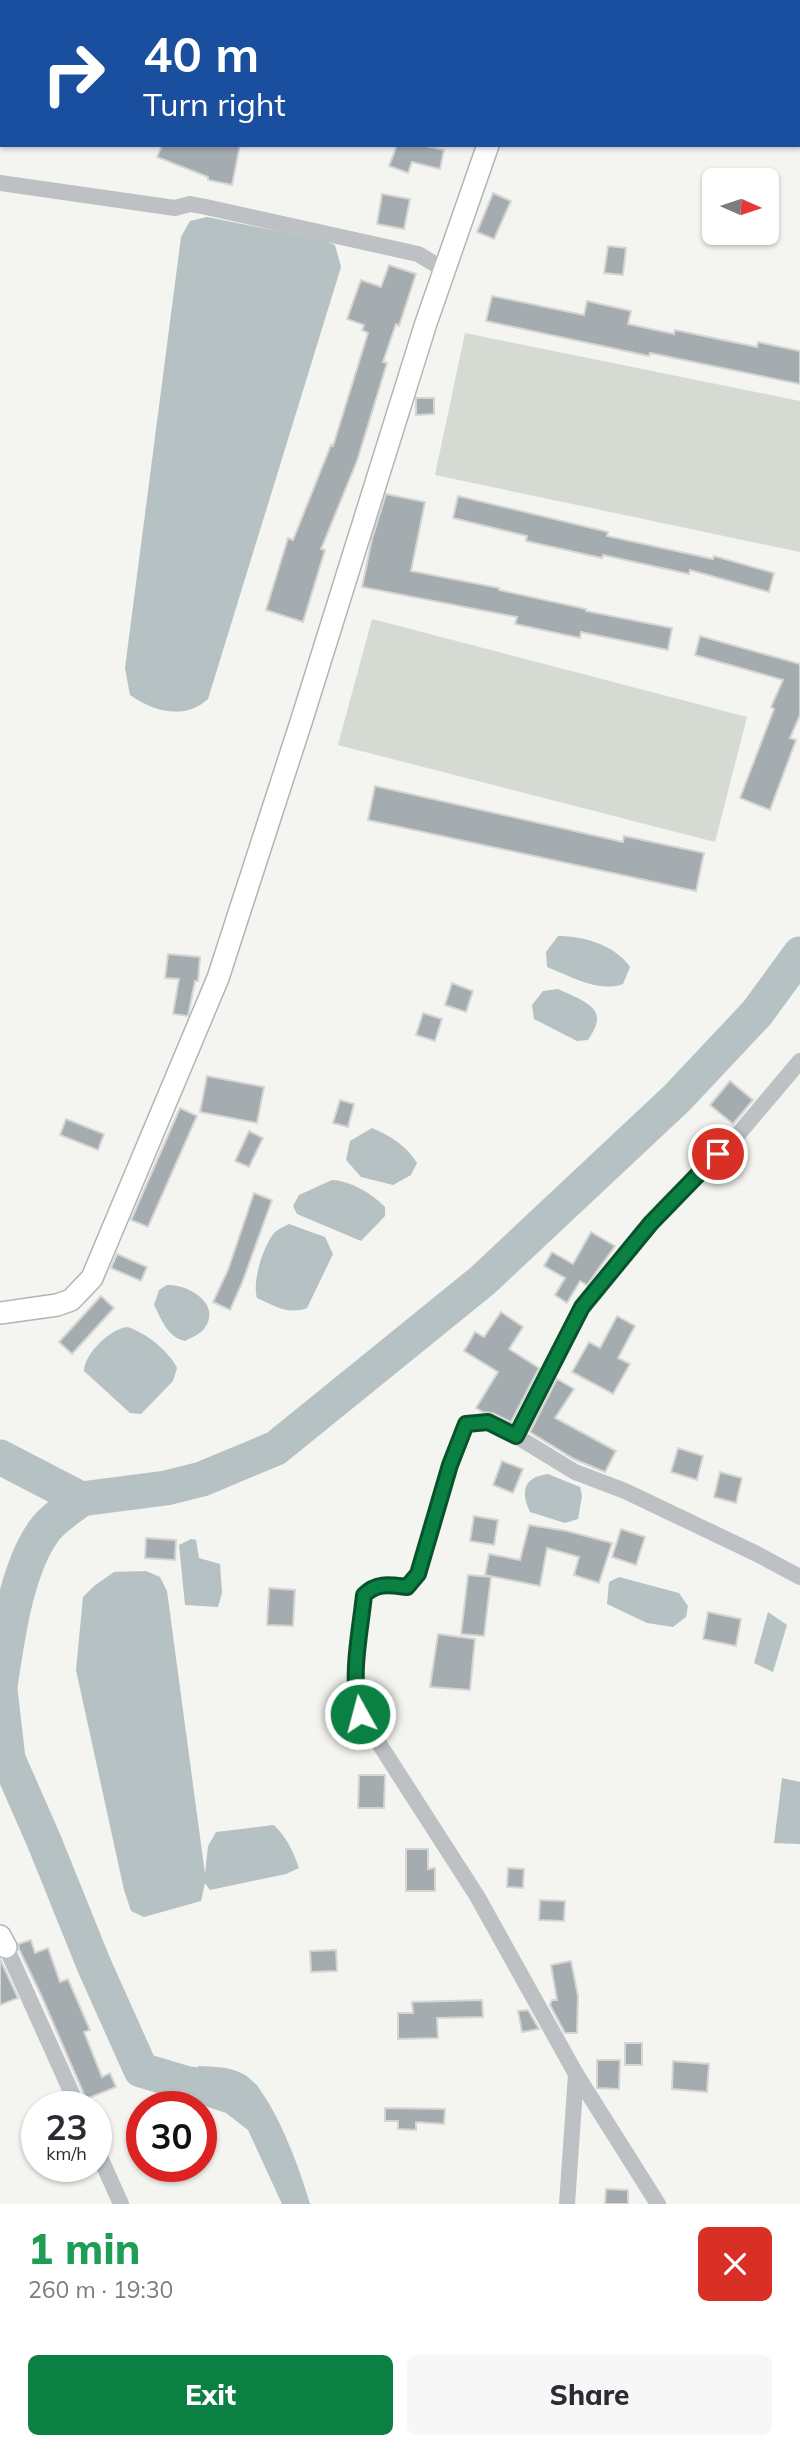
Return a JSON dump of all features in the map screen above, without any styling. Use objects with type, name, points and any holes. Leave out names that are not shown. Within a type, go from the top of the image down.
[{"type":"street","points":[[0,1313],[57,1305],[71,1300],[92,1278],[218,978],[445,270],[487,147]]},
{"type":"street","points":[[0,183],[175,208],[190,204],[206,207],[418,254],[445,270]]},
{"type":"street","points":[[516,1436],[582,1307],[651,1223],[735,1138],[800,1061]]},
{"type":"street","points":[[658,2204],[576,2074],[477,1896],[360,1714],[356,1674],[364,1595],[372,1587],[382,1584],[407,1587],[418,1574],[450,1465],[466,1424],[488,1422],[575,1472],[625,1491],[800,1577]]},
{"type":"street","points":[[3,1942],[71,2091]]},
{"type":"street","points":[[567,2204],[576,2074]]},
{"type":"street","points":[[111,2182],[121,2204]]},
{"type":"shaded area","points":[[207,217],[323,240],[335,245],[341,267],[208,699],[189,710],[169,711],[149,706],[130,695],[125,668],[181,237],[190,221]]},
{"type":"shaded area","points":[[465,333],[800,401],[800,552],[435,475]]},
{"type":"shaded area","points":[[372,619],[747,717],[715,842],[338,745]]},
{"type":"shaded area","points":[[558,936],[588,940],[616,953],[630,967],[623,984],[594,985],[547,967],[546,952]]},
{"type":"shaded area","points":[[558,989],[588,1004],[596,1013],[596,1024],[588,1040],[577,1041],[534,1019],[532,1005],[543,991]]},
{"type":"shaded area","points":[[372,1128],[397,1142],[413,1157],[417,1163],[411,1175],[393,1185],[361,1177],[346,1160],[350,1141]]},
{"type":"shaded area","points":[[332,1180],[360,1189],[385,1207],[385,1216],[361,1241],[297,1214],[293,1206],[299,1195]]},
{"type":"shaded area","points":[[289,1224],[325,1237],[333,1254],[307,1308],[294,1311],[257,1298],[256,1291],[257,1274],[266,1247],[274,1233]]},
{"type":"shaded area","points":[[167,1285],[193,1292],[206,1304],[209,1312],[209,1320],[204,1329],[185,1341],[169,1332],[154,1305],[159,1290]]},
{"type":"shaded area","points":[[127,1327],[156,1343],[177,1368],[173,1381],[141,1414],[130,1413],[84,1371],[88,1357],[99,1343],[113,1332]]},
{"type":"shaded area","points":[[548,1474],[580,1487],[582,1496],[578,1519],[565,1523],[530,1512],[525,1498],[526,1486],[534,1478]]},
{"type":"shaded area","points":[[191,1539],[196,1540],[199,1558],[220,1564],[222,1593],[218,1607],[185,1605],[179,1545]]},
{"type":"shaded area","points":[[146,1571],[160,1577],[167,1591],[205,1874],[208,1846],[216,1832],[274,1825],[289,1845],[299,1868],[286,1874],[210,1890],[205,1883],[201,1901],[144,1917],[131,1911],[124,1890],[76,1670],[83,1597],[114,1572]]},
{"type":"shaded area","points":[[619,1577],[679,1593],[688,1606],[686,1617],[673,1627],[647,1623],[607,1604],[609,1582]]},
{"type":"shaded area","points":[[768,1612],[787,1625],[773,1672],[754,1663]]},
{"type":"shaded area","points":[[782,1778],[800,1782],[800,1844],[774,1843]]},
{"type":"shaded area","points":[[198,2066],[234,2070],[255,2084],[266,2098],[285,2134],[310,2204],[282,2204],[248,2130],[226,2113],[217,2110],[217,2091],[199,2091]]},
{"type":"building","points":[[161,147],[240,147],[232,185],[208,180],[208,177],[157,157]]},
{"type":"building","points":[[396,147],[430,147],[444,150],[440,169],[412,162],[408,173],[389,166]]},
{"type":"building","points":[[493,193],[511,201],[494,239],[477,232]]},
{"type":"building","points":[[382,194],[410,199],[404,229],[377,224]]},
{"type":"building","points":[[608,246],[626,248],[623,275],[604,273]]},
{"type":"building","points":[[389,265],[416,274],[399,326],[396,324],[383,362],[387,363],[357,461],[321,549],[325,550],[303,622],[266,610],[288,538],[293,540],[331,445],[333,446],[368,333],[362,330],[364,325],[347,319],[361,280],[381,287]]},
{"type":"building","points":[[492,296],[584,315],[587,301],[631,311],[628,324],[674,334],[675,330],[757,347],[758,342],[800,351],[800,384],[650,353],[649,356],[486,321]]},
{"type":"building","points":[[416,398],[434,398],[434,414],[416,415]]},
{"type":"building","points":[[386,494],[425,502],[411,571],[499,588],[586,611],[672,628],[668,650],[581,632],[580,638],[515,624],[517,617],[362,587],[372,539]]},
{"type":"building","points":[[458,496],[608,532],[607,536],[713,559],[714,556],[774,573],[769,592],[690,570],[689,574],[526,541],[527,536],[453,518]]},
{"type":"building","points":[[700,636],[800,664],[800,715],[790,738],[796,740],[770,810],[740,798],[783,680],[695,655]]},
{"type":"building","points":[[375,786],[623,842],[624,836],[704,853],[696,891],[368,820]]},
{"type":"building","points":[[168,954],[200,957],[198,981],[195,981],[188,1016],[173,1014],[179,979],[165,978]]},
{"type":"building","points":[[452,983],[473,991],[466,1012],[445,1005]]},
{"type":"building","points":[[423,1013],[442,1019],[435,1041],[416,1035]]},
{"type":"building","points":[[207,1076],[264,1087],[257,1123],[200,1112]]},
{"type":"building","points":[[730,1081],[753,1100],[733,1124],[710,1105]]},
{"type":"building","points":[[340,1100],[354,1104],[348,1127],[333,1123]]},
{"type":"building","points":[[180,1108],[197,1116],[148,1227],[131,1220]]},
{"type":"building","points":[[66,1119],[104,1134],[98,1150],[60,1135]]},
{"type":"building","points":[[249,1131],[263,1138],[249,1167],[235,1161]]},
{"type":"building","points":[[254,1193],[272,1200],[230,1310],[213,1302],[228,1270]]},
{"type":"building","points":[[591,1232],[615,1246],[587,1285],[580,1281],[567,1303],[555,1295],[565,1278],[544,1266],[552,1252],[573,1264]]},
{"type":"building","points":[[117,1254],[147,1267],[141,1281],[111,1268]]},
{"type":"building","points":[[101,1296],[114,1308],[72,1354],[59,1342]]},
{"type":"building","points":[[501,1312],[523,1327],[509,1349],[539,1368],[511,1422],[476,1408],[498,1372],[464,1351],[475,1332],[484,1337]]},
{"type":"building","points":[[617,1316],[635,1326],[618,1358],[630,1364],[613,1394],[572,1372],[589,1342],[600,1348]]},
{"type":"building","points":[[557,1379],[574,1389],[555,1418],[616,1451],[605,1472],[574,1459],[530,1432]]},
{"type":"building","points":[[678,1448],[703,1456],[697,1480],[671,1472]]},
{"type":"building","points":[[502,1461],[523,1469],[513,1493],[493,1485]]},
{"type":"building","points":[[720,1472],[742,1478],[736,1503],[714,1497]]},
{"type":"building","points":[[474,1516],[498,1520],[494,1545],[470,1541]]},
{"type":"building","points":[[529,1525],[567,1531],[612,1543],[599,1583],[574,1575],[579,1557],[547,1548],[540,1586],[485,1575],[489,1554],[520,1560]]},
{"type":"building","points":[[621,1529],[645,1537],[636,1565],[612,1557]]},
{"type":"building","points":[[146,1538],[176,1540],[175,1560],[145,1558]]},
{"type":"building","points":[[468,1575],[491,1577],[484,1636],[461,1634]]},
{"type":"building","points":[[269,1588],[295,1590],[293,1626],[267,1625]]},
{"type":"building","points":[[708,1612],[741,1619],[736,1646],[703,1639]]},
{"type":"building","points":[[438,1634],[475,1639],[470,1690],[430,1687]]},
{"type":"building","points":[[359,1775],[385,1775],[384,1808],[358,1808]]},
{"type":"building","points":[[406,1849],[428,1849],[428,1869],[435,1868],[435,1891],[406,1891]]},
{"type":"building","points":[[508,1868],[524,1869],[523,1888],[507,1887]]},
{"type":"building","points":[[540,1900],[565,1901],[564,1921],[539,1920]]},
{"type":"building","points":[[31,1940],[35,1953],[48,1948],[60,1982],[68,1979],[90,2030],[84,2032],[102,2077],[110,2073],[116,2087],[106,2091],[83,2091],[18,1944]]},
{"type":"building","points":[[336,1950],[337,1971],[311,1972],[310,1951]]},
{"type":"building","points":[[0,1959],[18,1998],[0,2005]]},
{"type":"building","points":[[571,1961],[578,1996],[577,2033],[565,2033],[550,2005],[552,2000],[557,2000],[551,1965]]},
{"type":"building","points":[[482,2000],[483,2017],[437,2018],[438,2038],[398,2039],[398,2013],[413,2013],[412,2002]]},
{"type":"building","points":[[528,2010],[539,2029],[522,2032],[518,2011]]},
{"type":"building","points":[[625,2043],[642,2043],[642,2065],[625,2065]]},
{"type":"building","points":[[597,2060],[620,2060],[619,2089],[597,2088]]},
{"type":"building","points":[[673,2061],[709,2064],[707,2092],[672,2089]]},
{"type":"building","points":[[385,2108],[445,2109],[444,2124],[416,2122],[416,2130],[398,2129],[398,2121],[385,2121]]},
{"type":"building","points":[[606,2189],[628,2190],[628,2204],[605,2204]]},
{"type":"waterway","points":[[0,1457],[81,1499],[166,1488],[202,1479],[276,1448],[482,1281],[677,1098],[757,1013],[800,954]]},
{"type":"waterway","points":[[0,1686],[14,1606],[26,1565],[47,1527],[81,1499]]},
{"type":"waterway","points":[[0,1690],[8,1759],[141,2070],[188,2084],[224,2088],[244,2097]]},
{"type":"route","points":[[360,1714],[356,1674],[364,1595],[372,1587],[382,1584],[407,1587],[418,1574],[450,1465],[466,1424],[475,1421],[488,1422],[516,1436],[582,1307],[651,1223],[718,1154]]}]
